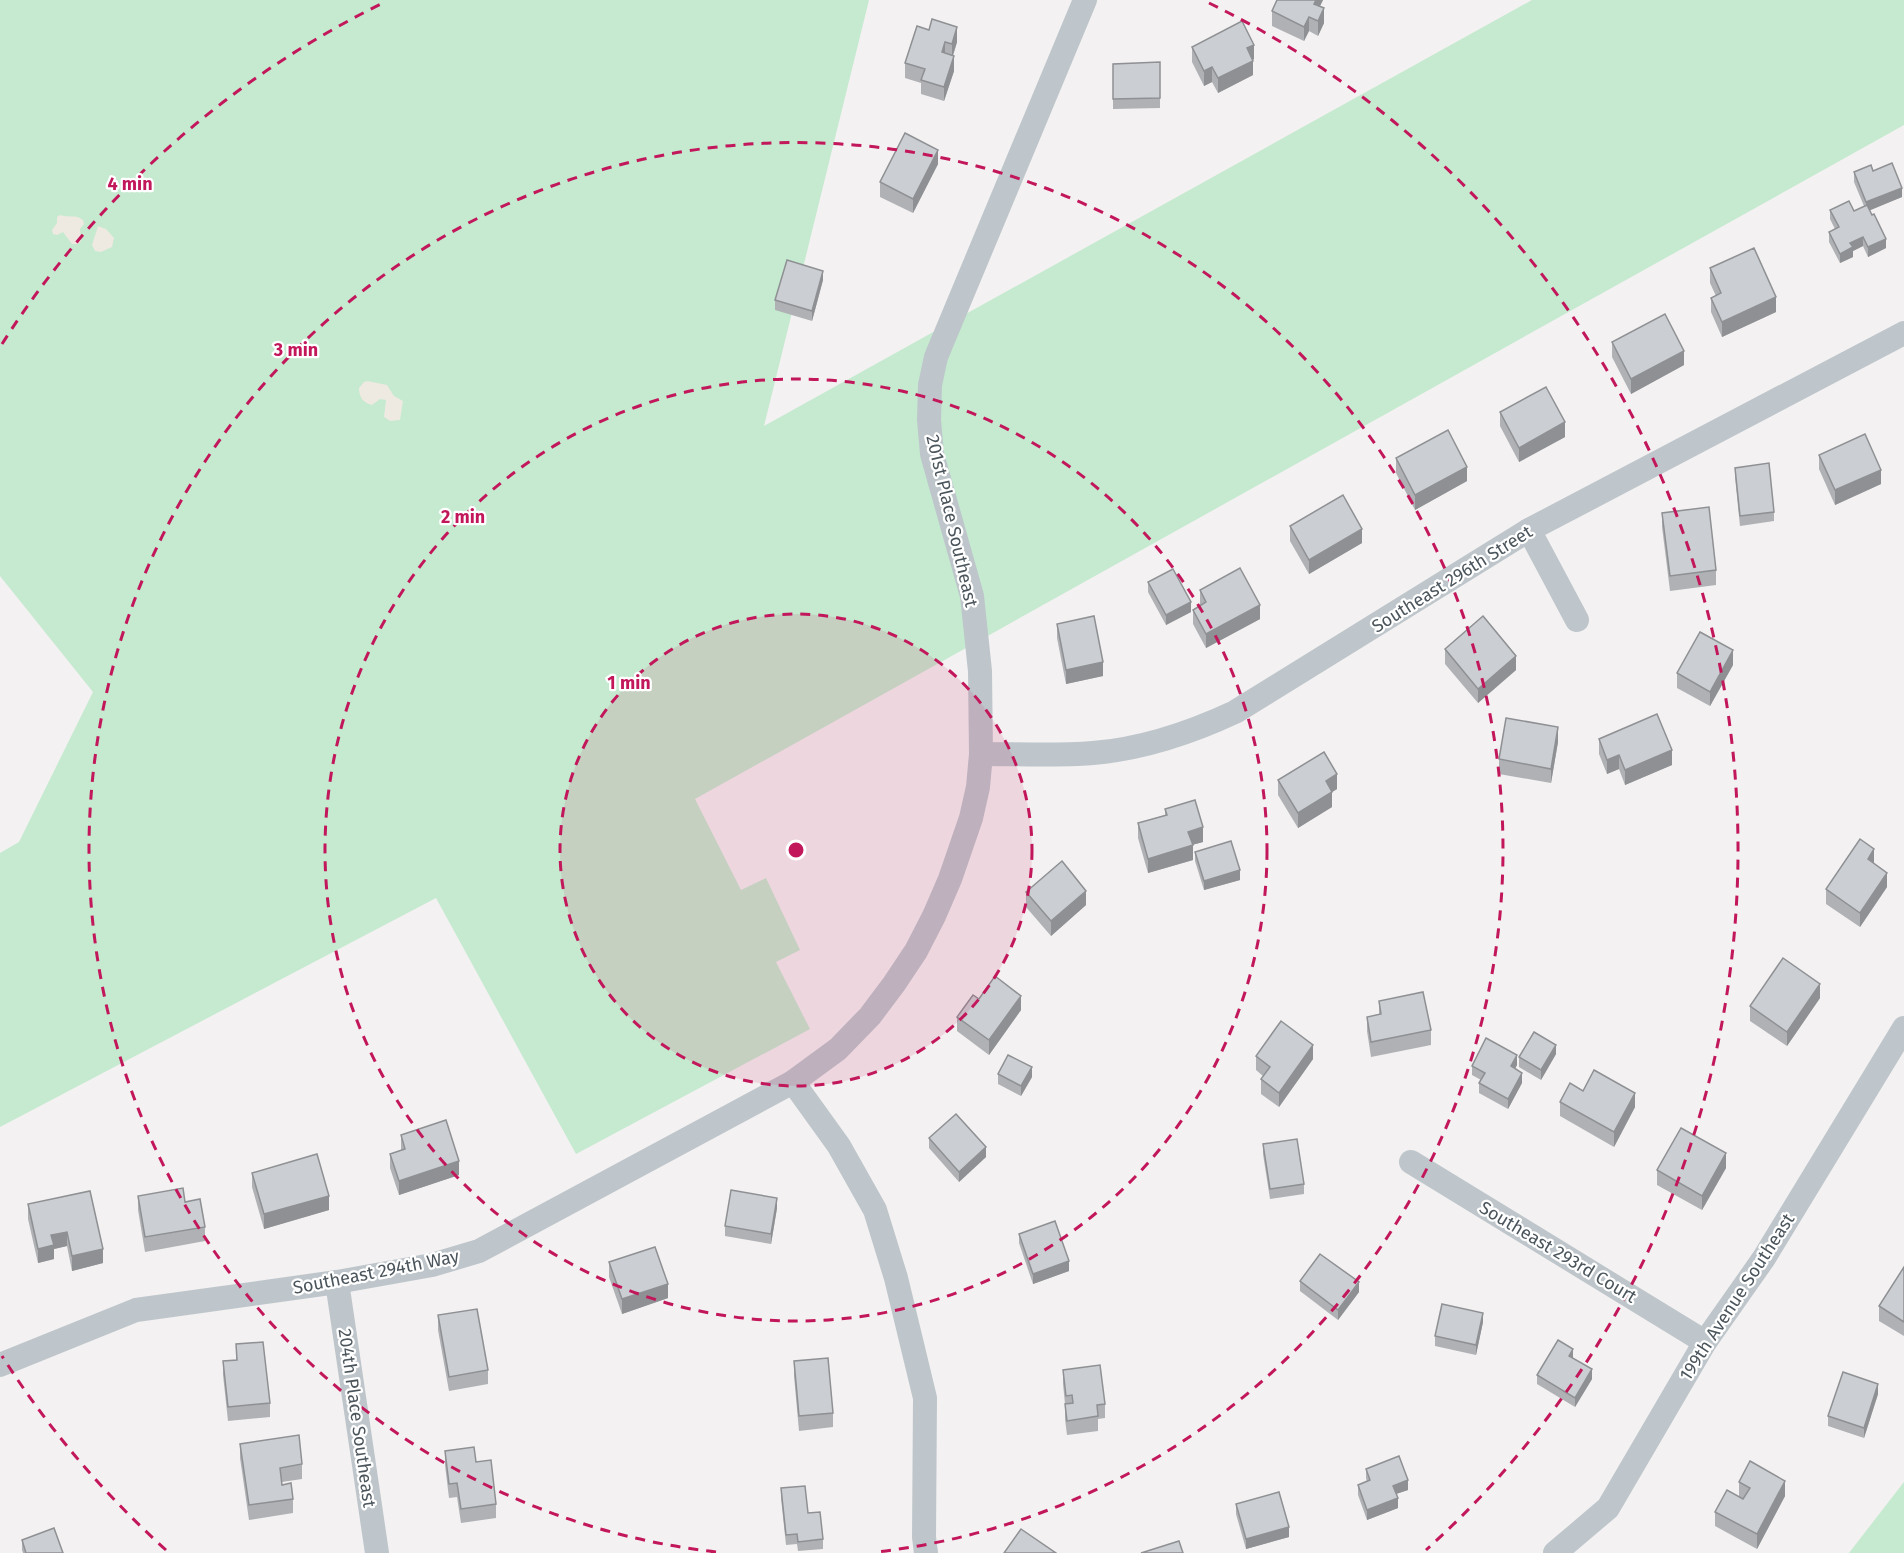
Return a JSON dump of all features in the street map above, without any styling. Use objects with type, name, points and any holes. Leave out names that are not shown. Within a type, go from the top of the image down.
[{"type":"street","name":"201st Place Southeast","points":[[793,1083],[838,1049],[870,1016],[894,984],[916,951],[934,916],[950,879],[971,818],[978,787],[981,754],[980,671],[972,596],[932,454],[929,420],[930,385],[936,357],[1085,0]]},
{"type":"street","name":"Southeast 296th Street","points":[[981,754],[1092,753],[1132,747],[1201,728],[1235,712],[1529,530],[1904,333]]},
{"type":"street","points":[[1529,530],[1577,620]]},
{"type":"street","name":"199th Avenue Southeast","points":[[1555,1553],[1608,1508],[1705,1342],[1764,1258],[1904,1028]]},
{"type":"street","points":[[793,1083],[839,1146],[875,1210],[896,1278],[925,1398],[924,1537],[926,1553]]},
{"type":"street","name":"Southeast 294th Way","points":[[0,1365],[136,1310],[337,1282],[432,1265],[479,1251],[793,1083]]},
{"type":"street","name":"Southeast 293rd Court","points":[[1411,1162],[1705,1342]]},
{"type":"street","name":"204th Place Southeast","points":[[337,1282],[377,1553]]},
{"type":"green space","points":[[0,0],[869,0],[764,426],[1532,0],[1904,0],[1904,125],[695,799],[741,890],[766,878],[800,950],[776,962],[810,1029],[576,1154],[436,898],[0,1127],[0,853],[19,842],[93,692],[0,576]]},
{"type":"green space","points":[[1904,1482],[1904,1553],[1849,1553]]},
{"type":"sand","points":[[60,215],[78,217],[83,220],[84,224],[80,229],[81,241],[78,244],[72,244],[63,232],[53,234],[52,230]]},
{"type":"sand","points":[[98,226],[106,229],[114,238],[112,247],[101,252],[95,251],[92,245]]},
{"type":"sand","points":[[367,381],[387,385],[394,396],[403,401],[400,420],[390,421],[384,417],[386,400],[380,399],[372,405],[362,399],[359,388]]},
{"type":"building","points":[[1277,0],[1316,0],[1314,4],[1324,8],[1318,21],[1309,17],[1304,27],[1272,11]]},
{"type":"building","points":[[932,19],[957,27],[952,44],[945,42],[942,52],[954,56],[944,87],[921,80],[925,69],[905,63],[917,26],[929,30]]},
{"type":"building","points":[[1242,21],[1254,45],[1247,48],[1253,61],[1218,78],[1212,67],[1204,71],[1192,47]]},
{"type":"building","points":[[1160,62],[1160,98],[1113,99],[1113,64]]},
{"type":"building","points":[[905,133],[938,150],[913,199],[880,182]]},
{"type":"building","points":[[1892,163],[1902,188],[1866,202],[1854,172],[1871,165],[1873,171]]},
{"type":"building","points":[[1849,201],[1854,211],[1867,205],[1886,239],[1868,247],[1863,237],[1850,243],[1853,247],[1840,254],[1829,232],[1839,227],[1830,210]]},
{"type":"building","points":[[1754,248],[1776,297],[1722,322],[1711,298],[1721,293],[1710,268]]},
{"type":"building","points":[[787,260],[823,271],[812,311],[775,300]]},
{"type":"building","points":[[1665,314],[1684,351],[1631,379],[1612,342]]},
{"type":"building","points":[[1546,387],[1565,422],[1519,448],[1500,412]]},
{"type":"building","points":[[1448,430],[1467,467],[1415,495],[1396,458]]},
{"type":"building","points":[[1865,434],[1881,470],[1835,490],[1819,455]]},
{"type":"building","points":[[1769,463],[1774,512],[1740,516],[1735,468]]},
{"type":"building","points":[[1343,495],[1362,529],[1309,560],[1290,526]]},
{"type":"building","points":[[1709,507],[1716,570],[1670,576],[1662,513]]},
{"type":"building","points":[[1240,568],[1260,605],[1206,634],[1193,610],[1206,602],[1200,590]]},
{"type":"building","points":[[1173,569],[1191,602],[1166,615],[1148,582]]},
{"type":"building","points":[[1094,616],[1103,662],[1066,670],[1057,624]]},
{"type":"building","points":[[1483,616],[1516,656],[1478,689],[1445,649]]},
{"type":"building","points":[[1700,632],[1733,650],[1710,692],[1677,673]]},
{"type":"building","points":[[1657,714],[1672,750],[1625,770],[1619,755],[1607,760],[1599,739]]},
{"type":"building","points":[[1506,718],[1558,727],[1551,769],[1499,759]]},
{"type":"building","points":[[1324,752],[1337,774],[1326,781],[1332,792],[1298,813],[1278,780]]},
{"type":"building","points":[[1195,800],[1203,827],[1188,832],[1193,845],[1148,859],[1138,823],[1167,815],[1165,809]]},
{"type":"building","points":[[1860,839],[1874,849],[1868,859],[1887,873],[1860,913],[1826,889]]},
{"type":"building","points":[[1231,841],[1240,870],[1204,881],[1195,852]]},
{"type":"building","points":[[1062,861],[1086,891],[1051,921],[1026,892]]},
{"type":"building","points":[[1783,958],[1820,984],[1787,1032],[1750,1006]]},
{"type":"building","points":[[995,976],[1021,996],[989,1040],[957,1017],[973,995],[979,999]]},
{"type":"building","points":[[1423,992],[1431,1030],[1371,1042],[1367,1017],[1381,1014],[1379,1001]]},
{"type":"building","points":[[1281,1021],[1313,1045],[1279,1093],[1261,1079],[1270,1067],[1256,1056]]},
{"type":"building","points":[[1534,1032],[1556,1045],[1541,1070],[1519,1057]]},
{"type":"building","points":[[1486,1038],[1517,1055],[1511,1066],[1522,1073],[1508,1099],[1479,1083],[1485,1073],[1472,1066]]},
{"type":"building","points":[[1008,1055],[1032,1067],[1021,1086],[998,1074]]},
{"type":"building","points":[[1594,1070],[1635,1093],[1614,1132],[1560,1102],[1570,1083],[1583,1091]]},
{"type":"building","points":[[956,1114],[986,1147],[959,1172],[929,1138]]},
{"type":"building","points":[[446,1120],[459,1161],[399,1181],[390,1154],[405,1149],[401,1135]]},
{"type":"building","points":[[1681,1128],[1726,1153],[1702,1196],[1657,1170]]},
{"type":"building","points":[[1297,1139],[1304,1184],[1270,1189],[1263,1144]]},
{"type":"building","points":[[317,1154],[329,1196],[264,1214],[252,1173]]},
{"type":"building","points":[[183,1188],[185,1202],[200,1199],[205,1227],[145,1237],[138,1196]]},
{"type":"building","points":[[731,1190],[777,1198],[771,1234],[725,1226]]},
{"type":"building","points":[[90,1191],[103,1249],[72,1256],[67,1232],[51,1235],[54,1245],[38,1249],[28,1204]]},
{"type":"building","points":[[1055,1221],[1069,1261],[1033,1274],[1019,1234]]},
{"type":"building","points":[[655,1247],[668,1284],[622,1299],[609,1262]]},
{"type":"building","points":[[1320,1254],[1359,1282],[1338,1310],[1300,1281]]},
{"type":"building","points":[[1904,1267],[1904,1322],[1879,1306]]},
{"type":"building","points":[[1442,1304],[1483,1313],[1476,1345],[1435,1336]]},
{"type":"building","points":[[477,1309],[488,1370],[449,1377],[438,1315]]},
{"type":"building","points":[[1558,1340],[1573,1349],[1569,1356],[1592,1369],[1575,1398],[1537,1375]]},
{"type":"building","points":[[263,1342],[270,1403],[228,1407],[223,1361],[237,1360],[236,1344]]},
{"type":"building","points":[[828,1358],[833,1413],[799,1416],[794,1361]]},
{"type":"building","points":[[1100,1365],[1105,1404],[1097,1405],[1098,1416],[1067,1421],[1065,1404],[1073,1403],[1072,1395],[1066,1396],[1063,1370]]},
{"type":"building","points":[[1843,1372],[1878,1384],[1864,1428],[1828,1416]]},
{"type":"building","points":[[299,1435],[302,1464],[280,1468],[282,1485],[291,1483],[293,1499],[249,1505],[240,1444]]},
{"type":"building","points":[[474,1447],[476,1462],[491,1460],[496,1504],[461,1509],[457,1483],[449,1484],[445,1451]]},
{"type":"building","points":[[1399,1456],[1408,1480],[1393,1486],[1398,1498],[1367,1510],[1358,1485],[1370,1480],[1366,1469]]},
{"type":"building","points":[[1750,1461],[1785,1481],[1757,1534],[1715,1512],[1727,1490],[1743,1499],[1750,1488],[1739,1482]]},
{"type":"building","points":[[805,1486],[808,1513],[820,1512],[823,1539],[798,1542],[797,1534],[786,1535],[781,1488]]},
{"type":"building","points":[[1279,1492],[1289,1527],[1246,1539],[1236,1504]]},
{"type":"building","points":[[54,1528],[63,1553],[26,1553],[22,1540]]},
{"type":"building","points":[[1021,1529],[1056,1553],[1004,1553]]},
{"type":"building","points":[[1179,1541],[1183,1553],[1141,1553]]}]
